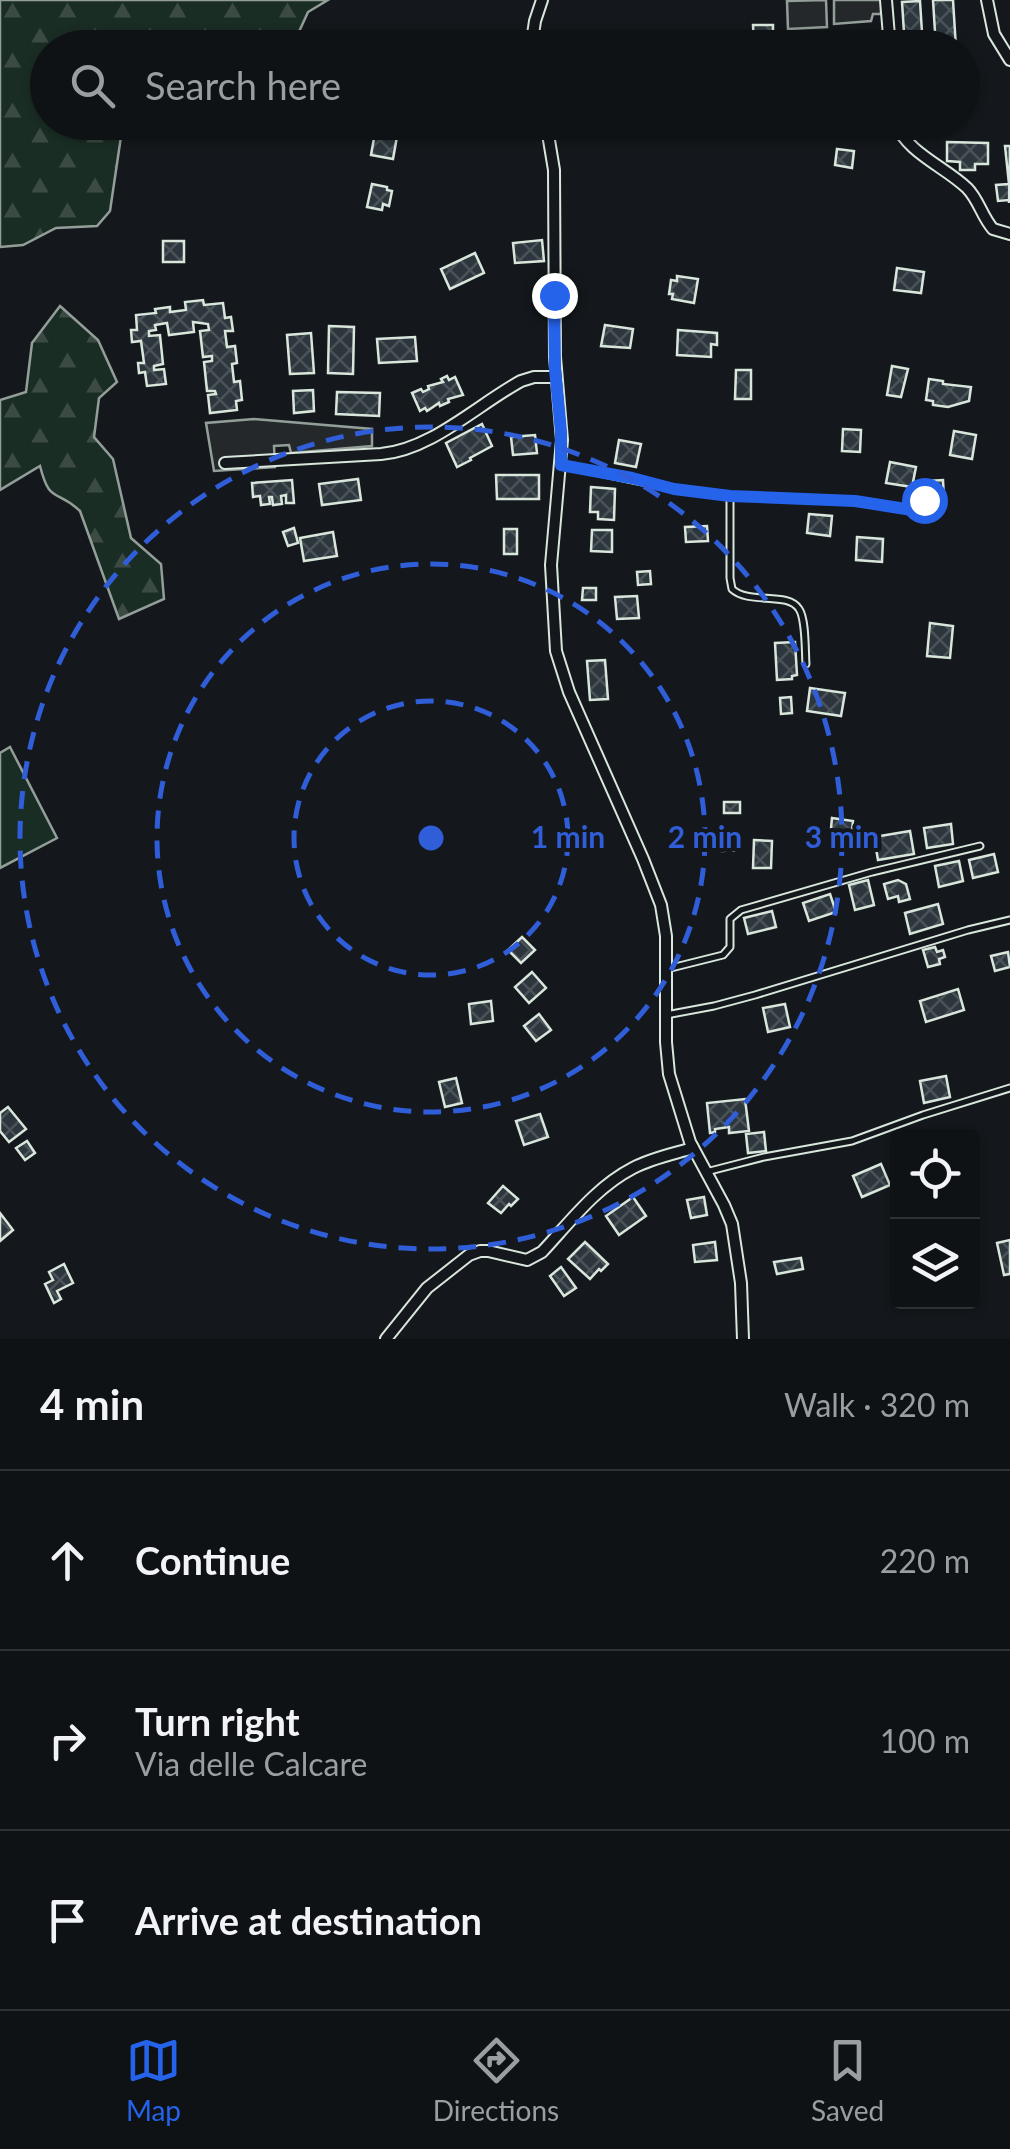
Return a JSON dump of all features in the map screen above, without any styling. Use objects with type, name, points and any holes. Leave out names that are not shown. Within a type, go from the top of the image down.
[{"type":"street","points":[[533,30],[542,0]]},
{"type":"street","points":[[886,0],[888,30]]},
{"type":"street","points":[[988,0],[994,34],[1010,60]]},
{"type":"street","points":[[549,140],[554,170],[556,377],[561,432],[551,564],[557,657],[659,900],[666,936],[666,1042],[670,1074],[693,1148],[734,1230],[743,1339]]},
{"type":"street","points":[[906,140],[970,190],[994,230],[1010,234]]},
{"type":"street","points":[[226,464],[402,451],[424,442],[521,381],[556,377]]},
{"type":"street","points":[[386,1339],[427,1288],[468,1255],[484,1251],[520,1260],[533,1259],[609,1182],[639,1165],[693,1148]]},
{"type":"lane","points":[[561,465],[674,489],[730,496],[834,500],[912,510],[922,504],[925,492]]},
{"type":"lane","points":[[730,496],[732,589],[741,596],[788,601],[797,606],[802,614],[806,664]]},
{"type":"lane","points":[[668,969],[729,950],[730,919],[741,910],[980,846]]},
{"type":"lane","points":[[666,1014],[755,995],[1010,920]]},
{"type":"lane","points":[[706,1172],[852,1141],[1010,1088]]},
{"type":"green space","points":[[0,0],[328,0],[308,12],[300,30],[30,30],[30,140],[120,140],[110,211],[97,226],[56,228],[23,245],[0,247]]},
{"type":"green space","points":[[60,306],[98,340],[117,382],[99,398],[94,437],[113,459],[131,538],[161,564],[164,599],[119,619],[80,511],[51,491],[40,466],[0,490],[0,400],[26,392],[32,343]]},
{"type":"green space","points":[[10,747],[57,838],[0,868],[0,753]]},
{"type":"shaded area","points":[[826,0],[827,27],[788,29],[787,1]]},
{"type":"shaded area","points":[[834,0],[881,0],[881,14],[873,14],[871,21],[834,24]]},
{"type":"shaded area","points":[[254,419],[372,429],[372,446],[291,453],[289,445],[274,446],[275,467],[214,471],[206,423]]},
{"type":"building","points":[[933,0],[953,0],[955,30],[935,30]]},
{"type":"building","points":[[920,1],[922,30],[904,30],[902,2]]},
{"type":"building","points":[[753,25],[773,25],[773,30],[753,30]]},
{"type":"building","points":[[374,140],[396,140],[393,159],[371,155]]},
{"type":"building","points":[[947,142],[988,143],[988,164],[975,164],[975,170],[960,170],[960,162],[947,161]]},
{"type":"building","points":[[1005,146],[1010,146],[1009,203],[998,201],[996,185],[1009,184]]},
{"type":"building","points":[[837,149],[854,151],[852,168],[835,165]]},
{"type":"building","points":[[372,184],[392,191],[389,206],[383,204],[382,210],[367,207]]},
{"type":"building","points":[[542,240],[544,261],[515,263],[513,243]]},
{"type":"building","points":[[163,241],[184,241],[184,262],[163,262]]},
{"type":"building","points":[[475,253],[484,273],[450,289],[441,269]]},
{"type":"building","points":[[897,268],[924,272],[921,293],[894,290]]},
{"type":"building","points":[[677,276],[698,279],[694,303],[672,299],[671,280],[677,281]]},
{"type":"building","points":[[203,300],[204,305],[223,303],[225,318],[231,317],[233,331],[225,331],[227,347],[235,346],[234,382],[240,381],[242,400],[236,401],[237,410],[210,413],[208,395],[216,394],[207,391],[204,362],[212,361],[212,356],[203,357],[200,331],[209,330],[208,324],[193,322],[194,332],[169,335],[167,323],[155,325],[156,330],[149,331],[149,336],[160,335],[163,364],[154,366],[154,370],[164,369],[166,384],[147,386],[145,372],[139,373],[138,363],[144,363],[141,341],[132,342],[131,330],[137,330],[136,315],[170,307],[170,312],[186,310],[185,302]]},
{"type":"building","points":[[605,325],[633,329],[630,348],[601,346]]},
{"type":"building","points":[[329,326],[354,327],[353,374],[328,373]]},
{"type":"building","points":[[678,330],[717,333],[717,345],[711,344],[711,357],[677,355]]},
{"type":"building","points":[[311,333],[314,373],[290,374],[287,335]]},
{"type":"building","points":[[415,337],[417,361],[379,363],[377,339]]},
{"type":"building","points":[[892,366],[908,369],[901,397],[887,395]]},
{"type":"building","points":[[736,370],[751,370],[751,399],[735,399]]},
{"type":"building","points":[[447,376],[449,380],[455,377],[463,395],[420,411],[412,393],[421,389],[423,392]]},
{"type":"building","points":[[929,379],[971,387],[969,401],[948,407],[933,405],[933,401],[926,400]]},
{"type":"building","points":[[313,390],[314,411],[294,413],[293,391]]},
{"type":"building","points":[[337,392],[380,393],[379,416],[336,414]]},
{"type":"building","points":[[482,424],[492,446],[457,467],[446,443]]},
{"type":"building","points":[[843,429],[861,430],[860,452],[842,451]]},
{"type":"building","points":[[954,431],[976,435],[972,459],[950,455]]},
{"type":"building","points":[[535,435],[537,453],[513,455],[511,437]]},
{"type":"building","points":[[619,440],[641,444],[636,467],[615,463]]},
{"type":"building","points":[[890,462],[916,467],[912,487],[886,483]]},
{"type":"building","points":[[496,475],[539,475],[539,499],[497,499]]},
{"type":"building","points":[[358,479],[361,500],[322,505],[319,484]]},
{"type":"building","points":[[292,480],[294,503],[286,503],[286,495],[281,496],[282,504],[273,505],[269,497],[270,504],[261,505],[260,496],[253,497],[252,483]]},
{"type":"building","points":[[943,480],[944,499],[929,500],[928,481]]},
{"type":"building","points":[[591,487],[615,489],[614,520],[598,519],[598,512],[590,512]]},
{"type":"building","points":[[809,514],[832,516],[830,536],[807,533]]},
{"type":"building","points":[[707,526],[708,541],[686,542],[685,527]]},
{"type":"building","points":[[294,528],[298,543],[288,546],[283,532]]},
{"type":"building","points":[[504,529],[517,529],[517,554],[504,554]]},
{"type":"building","points":[[592,530],[612,530],[612,552],[591,551]]},
{"type":"building","points":[[333,532],[337,556],[304,561],[300,538]]},
{"type":"building","points":[[857,537],[883,539],[882,562],[856,560]]},
{"type":"building","points":[[650,571],[651,584],[638,585],[637,572]]},
{"type":"building","points":[[583,588],[596,588],[596,600],[582,600]]},
{"type":"building","points":[[637,596],[639,618],[617,619],[615,597]]},
{"type":"building","points":[[930,623],[953,626],[950,658],[927,656]]},
{"type":"building","points":[[795,642],[797,675],[777,680],[775,643]]},
{"type":"building","points":[[605,660],[608,699],[590,700],[587,661]]},
{"type":"building","points":[[810,688],[845,693],[841,716],[807,711]]},
{"type":"building","points":[[791,697],[792,713],[781,714],[780,698]]},
{"type":"building","points":[[724,802],[740,802],[740,813],[724,813]]},
{"type":"building","points":[[832,818],[853,821],[851,841],[830,839]]},
{"type":"building","points":[[951,824],[953,844],[927,848],[924,828]]},
{"type":"building","points":[[910,831],[914,854],[878,860],[874,837]]},
{"type":"building","points":[[738,833],[739,850],[722,851],[720,834]]},
{"type":"building","points":[[754,840],[772,841],[771,868],[753,868]]},
{"type":"building","points":[[994,854],[998,872],[973,878],[969,860]]},
{"type":"building","points":[[959,861],[963,881],[939,887],[935,866]]},
{"type":"building","points":[[868,880],[874,905],[855,910],[849,885]]},
{"type":"building","points":[[898,880],[906,884],[910,899],[888,899],[884,884]]},
{"type":"building","points":[[830,894],[836,912],[809,921],[803,903]]},
{"type":"building","points":[[938,904],[943,924],[910,934],[905,913]]},
{"type":"building","points":[[772,911],[776,927],[748,934],[744,918]]},
{"type":"building","points":[[522,937],[535,950],[521,963],[508,950]]},
{"type":"building","points":[[935,947],[937,952],[943,950],[945,957],[939,959],[940,964],[928,967],[923,950]]},
{"type":"building","points":[[1008,952],[1010,967],[995,971],[991,956]]},
{"type":"building","points":[[532,972],[546,988],[529,1003],[515,987]]},
{"type":"building","points":[[958,989],[964,1010],[926,1022],[920,1001]]},
{"type":"building","points":[[491,1001],[493,1021],[471,1024],[469,1004]]},
{"type":"building","points":[[785,1004],[790,1027],[768,1032],[763,1008]]},
{"type":"building","points":[[539,1014],[551,1030],[536,1041],[524,1026]]},
{"type":"building","points":[[946,1076],[950,1097],[924,1103],[920,1081]]},
{"type":"building","points":[[456,1078],[462,1103],[445,1107],[439,1082]]},
{"type":"building","points":[[745,1099],[749,1131],[729,1133],[729,1127],[710,1133],[707,1103]]},
{"type":"building","points":[[8,1107],[26,1129],[9,1142],[0,1131],[0,1113]]},
{"type":"building","points":[[540,1114],[548,1137],[524,1145],[516,1121]]},
{"type":"building","points":[[764,1132],[766,1151],[748,1153],[746,1134]]},
{"type":"building","points":[[27,1141],[35,1153],[25,1160],[16,1148]]},
{"type":"building","points":[[881,1164],[890,1185],[862,1197],[853,1176]]},
{"type":"building","points":[[503,1186],[518,1199],[501,1213],[488,1203]]},
{"type":"building","points":[[633,1197],[646,1216],[619,1235],[606,1216]]},
{"type":"building","points":[[704,1197],[707,1215],[691,1218],[687,1200]]},
{"type":"building","points":[[0,1213],[13,1230],[0,1241]]},
{"type":"building","points":[[1010,1240],[1010,1274],[1004,1275],[997,1243]]},
{"type":"building","points":[[585,1242],[608,1264],[590,1279],[568,1259]]},
{"type":"building","points":[[715,1242],[717,1260],[695,1262],[693,1245]]},
{"type":"building","points":[[801,1258],[803,1269],[777,1274],[774,1262]]},
{"type":"building","points":[[64,1264],[73,1283],[57,1291],[61,1299],[54,1303],[45,1284],[53,1280],[49,1272]]},
{"type":"building","points":[[561,1267],[576,1288],[564,1296],[550,1276]]},
{"type":"route","points":[[554,295],[561,465],[674,489],[730,496],[834,500],[912,510],[918,509],[924,500]]}]
